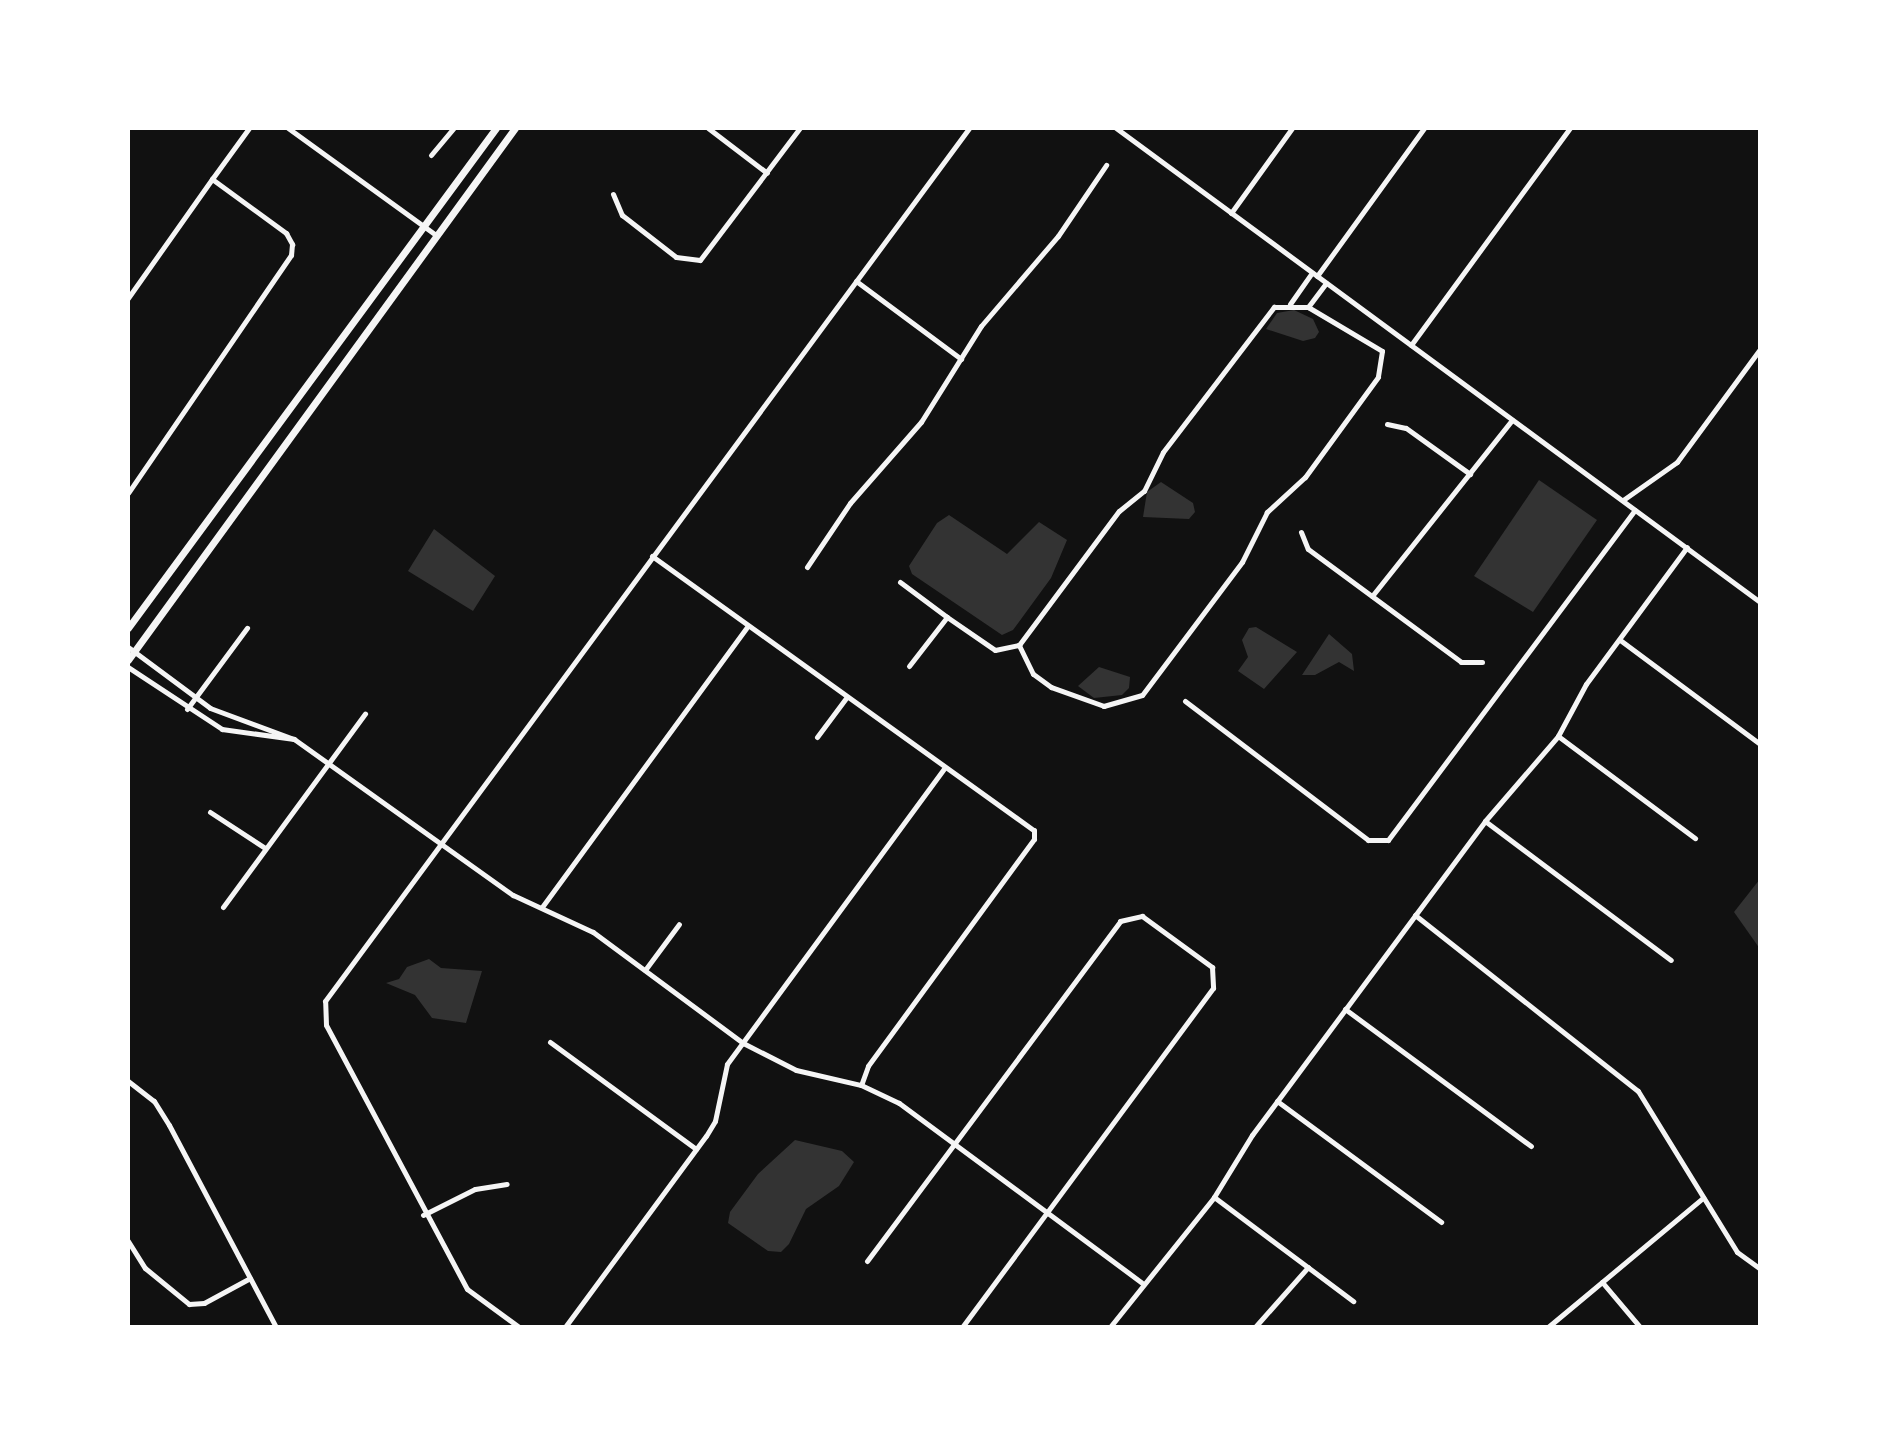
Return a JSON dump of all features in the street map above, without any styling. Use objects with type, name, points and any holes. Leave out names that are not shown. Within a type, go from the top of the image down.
[{"type":"main road","points":[[128,628],[496,128]]},
{"type":"main road","points":[[128,660],[131,650],[515,128]]},
{"type":"street","points":[[128,298],[249,128]]},
{"type":"street","points":[[431,155],[454,128]]},
{"type":"street","points":[[708,128],[767,173]]},
{"type":"street","points":[[613,194],[622,215],[666,249],[688,261],[700,260],[800,128]]},
{"type":"street","points":[[519,1327],[467,1289],[423,1215],[326,1025],[325,1001],[969,128]]},
{"type":"street","points":[[1116,128],[1760,602]]},
{"type":"street","points":[[1231,213],[1292,128]]},
{"type":"street","points":[[900,582],[995,650],[1019,645],[1119,511],[1144,491],[1163,452],[1262,316],[1290,304],[1315,275],[1424,128]]},
{"type":"street","points":[[1411,345],[1570,128]]},
{"type":"street","points":[[292,129],[436,235]]},
{"type":"street","points":[[807,567],[850,503],[921,422],[1002,299],[1070,220],[1106,165]]},
{"type":"street","points":[[128,493],[291,255],[286,233],[212,179]]},
{"type":"street","points":[[856,281],[961,359]]},
{"type":"street","points":[[1308,307],[1326,283]]},
{"type":"street","points":[[1019,645],[1042,682],[1093,703],[1130,701],[1152,686],[1242,562],[1267,512],[1305,477],[1383,369],[1385,359],[1376,344],[1308,307],[1290,304]]},
{"type":"street","points":[[1623,500],[1677,462],[1760,349]]},
{"type":"street","points":[[1372,596],[1512,420]]},
{"type":"street","points":[[1387,424],[1406,428],[1470,474]]},
{"type":"street","points":[[1185,701],[1368,840],[1388,840],[1635,510]]},
{"type":"street","points":[[1301,532],[1308,549],[1461,662],[1482,662]]},
{"type":"street","points":[[1110,1327],[1142,1283],[1214,1197],[1277,1101],[1485,821],[1558,736],[1586,684],[1687,547]]},
{"type":"street","points":[[652,556],[944,769],[1034,830],[1034,839],[868,1066],[861,1085]]},
{"type":"street","points":[[909,666],[947,617]]},
{"type":"street","points":[[542,907],[748,626]]},
{"type":"street","points":[[187,709],[247,628]]},
{"type":"street","points":[[1620,640],[1760,744]]},
{"type":"street","points":[[131,650],[223,715],[294,739],[330,761],[513,895],[593,932],[743,1043],[796,1070],[861,1085],[899,1103],[1142,1283]]},
{"type":"street","points":[[128,667],[187,709],[237,734],[294,739]]},
{"type":"street","points":[[817,737],[846,698]]},
{"type":"street","points":[[223,907],[365,714]]},
{"type":"street","points":[[1558,736],[1695,838]]},
{"type":"street","points":[[565,1327],[715,1121],[721,1076],[743,1043],[944,769]]},
{"type":"street","points":[[210,812],[265,848]]},
{"type":"street","points":[[1485,821],[1671,960]]},
{"type":"street","points":[[1415,915],[1638,1091],[1737,1252],[1760,1269]]},
{"type":"street","points":[[867,1261],[1120,921],[1142,916],[1212,967],[1213,988],[962,1327]]},
{"type":"street","points":[[645,970],[679,924]]},
{"type":"street","points":[[1345,1009],[1531,1146]]},
{"type":"street","points":[[550,1042],[696,1149]]},
{"type":"street","points":[[128,1081],[154,1101],[169,1125],[276,1327]]},
{"type":"street","points":[[1277,1101],[1441,1222]]},
{"type":"street","points":[[423,1215],[475,1189],[507,1184]]},
{"type":"street","points":[[1214,1197],[1353,1301]]},
{"type":"street","points":[[1548,1327],[1703,1198]]},
{"type":"street","points":[[128,1241],[145,1268],[189,1304],[204,1303],[250,1278]]},
{"type":"street","points":[[1255,1327],[1308,1267]]},
{"type":"street","points":[[1602,1282],[1640,1327]]},
{"type":"shaded area","points":[[1294,310],[1313,319],[1319,332],[1315,338],[1303,341],[1266,329],[1277,313]]},
{"type":"shaded area","points":[[1539,480],[1597,520],[1533,612],[1474,576]]},
{"type":"shaded area","points":[[1161,482],[1193,503],[1195,512],[1189,519],[1143,517],[1147,492]]},
{"type":"shaded area","points":[[949,515],[1007,554],[1039,522],[1067,540],[1051,578],[1013,630],[1002,635],[912,574],[909,566],[937,523]]},
{"type":"shaded area","points":[[434,529],[495,576],[473,611],[408,571]]},
{"type":"shaded area","points":[[1256,627],[1297,652],[1264,689],[1238,671],[1248,657],[1242,640],[1249,628]]},
{"type":"shaded area","points":[[1329,634],[1352,654],[1354,671],[1339,662],[1315,675],[1302,675]]},
{"type":"shaded area","points":[[1099,667],[1130,677],[1129,688],[1122,695],[1094,698],[1078,686]]},
{"type":"shaded area","points":[[1760,879],[1760,949],[1734,912]]},
{"type":"shaded area","points":[[429,959],[441,968],[482,971],[466,1023],[432,1018],[415,995],[386,983],[399,979],[407,967]]},
{"type":"shaded area","points":[[795,1140],[842,1151],[854,1162],[839,1186],[806,1209],[789,1244],[781,1252],[768,1251],[728,1223],[730,1212],[758,1174]]}]
